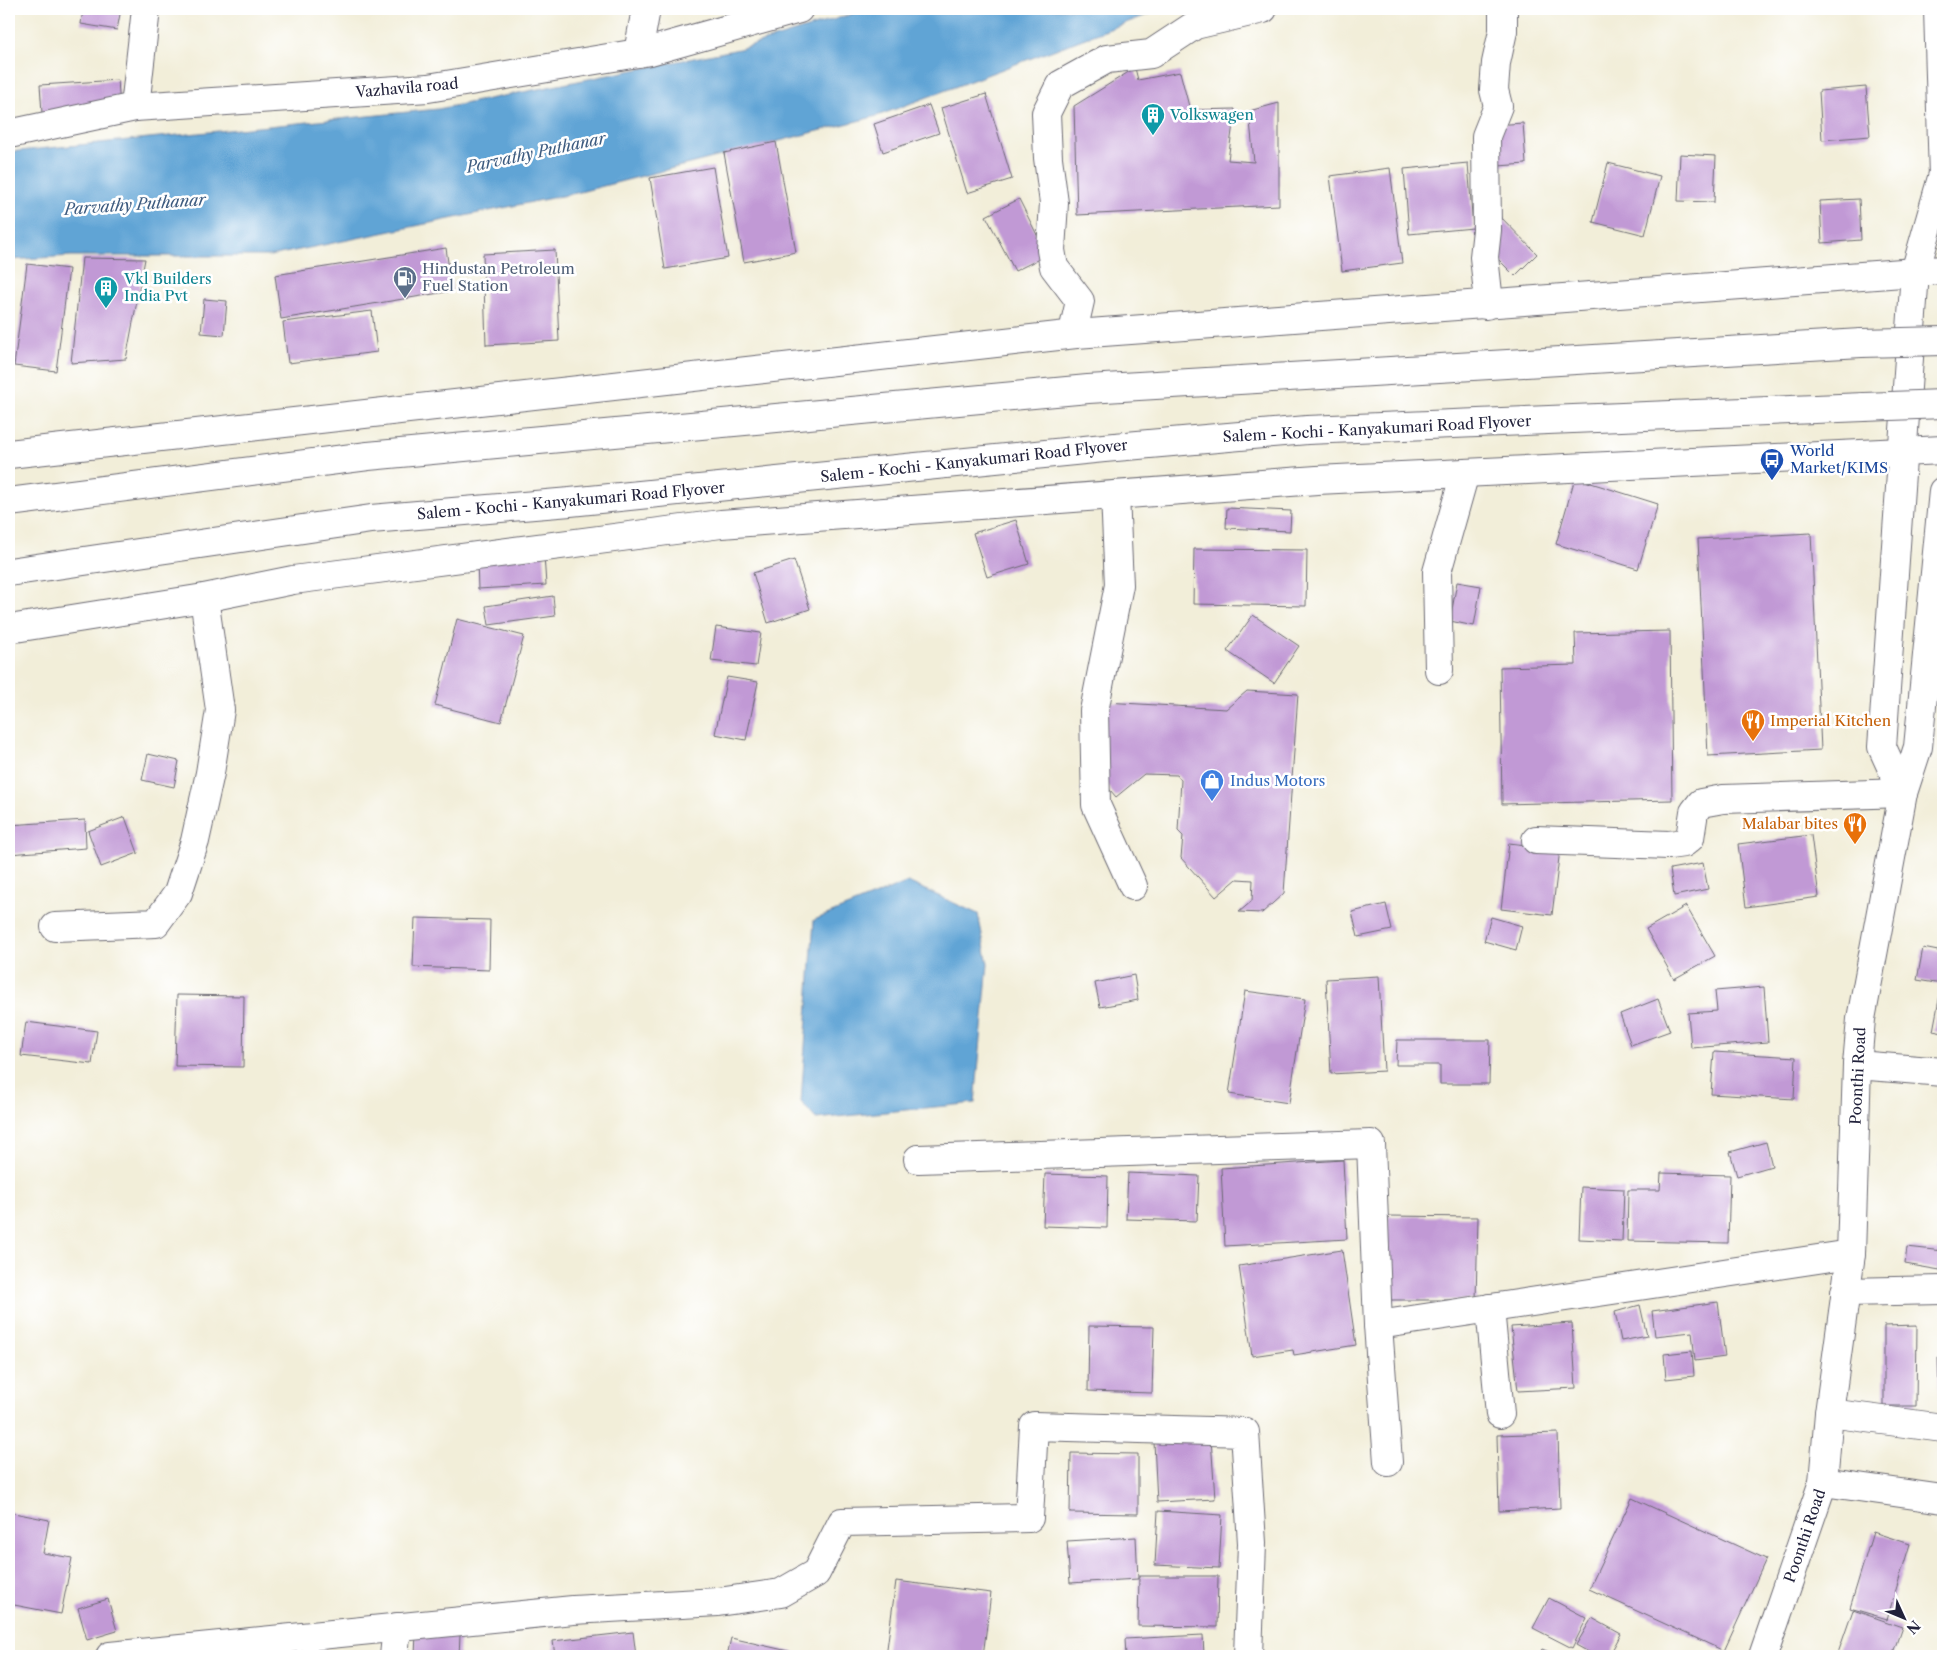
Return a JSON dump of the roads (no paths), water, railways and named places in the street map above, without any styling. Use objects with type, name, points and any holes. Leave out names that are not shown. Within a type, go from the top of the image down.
[{"type":"main road","points":[[135,107],[146,9]]},
{"type":"main road","points":[[638,53],[646,9]]},
{"type":"main road","name":"Vazhavila road","points":[[9,134],[135,107],[428,88],[638,53],[772,13],[800,9]]},
{"type":"main road","points":[[1076,334],[1080,301],[1054,267],[1052,250],[1054,203],[1048,158],[1046,113],[1060,86],[1107,59],[1151,54],[1195,26],[1263,9]]},
{"type":"main road","points":[[1486,304],[1488,293],[1484,257],[1487,230],[1486,136],[1498,106],[1494,90],[1496,63],[1503,31],[1503,9]]},
{"type":"main road","points":[[1536,840],[1669,845],[1684,843],[1690,838],[1694,812],[1701,803],[1722,799],[1903,793],[1882,747],[1916,272],[1943,176],[1938,9]]},
{"type":"main road","points":[[9,454],[1076,334],[1943,270]]},
{"type":"main road","points":[[9,502],[368,456],[1088,389],[1861,343],[1943,341]]},
{"type":"main road","name":"Salem - Kochi - Kanyakumari Road Flyover","points":[[9,572],[372,520],[1104,448],[1307,430],[1943,404]]},
{"type":"main road","points":[[9,629],[204,598],[293,580],[721,524],[1317,480],[1943,450]]},
{"type":"main road","points":[[1439,670],[1437,572],[1465,473]]},
{"type":"main road","name":"Poonthi Road","points":[[1763,1656],[1824,1482],[1829,1414],[1851,1254],[1857,1065],[1861,1019],[1903,793],[1918,747],[1943,491]]},
{"type":"main road","points":[[1115,496],[1119,585],[1094,711],[1096,805],[1133,886]]},
{"type":"main road","points":[[55,927],[156,923],[178,893],[195,841],[210,773],[220,710],[204,598]]},
{"type":"main road","points":[[1857,1065],[1943,1072]]},
{"type":"main road","points":[[918,1159],[1372,1144],[1378,1325],[1388,1462]]},
{"type":"main road","points":[[1378,1325],[1851,1254]]},
{"type":"main road","points":[[1845,1292],[1943,1290]]},
{"type":"main road","points":[[1490,1308],[1500,1414]]},
{"type":"main road","points":[[1829,1414],[1943,1428]]},
{"type":"main road","points":[[110,1656],[289,1647],[397,1627],[573,1610],[718,1602],[781,1593],[816,1573],[842,1522],[1029,1518],[1034,1426],[1245,1432],[1252,1543],[1248,1656]]},
{"type":"main road","points":[[1824,1482],[1943,1499]]},
{"type":"main road","points":[[394,1656],[397,1627]]},
{"type":"water","name":"Parvathy Puthanar","points":[[868,9],[1163,9],[877,116],[576,193],[270,256],[71,256],[9,260],[9,152],[438,109],[739,49]]},
{"type":"water","points":[[908,882],[978,914],[988,964],[975,1103],[816,1119],[801,1102],[814,920]]},
{"type":"place","name":"Volkswagen","points":[[1153,136]]},
{"type":"place","name":"Hindustan Petroleum Fuel Station","points":[[405,299]]},
{"type":"place","name":"Vkl Builders India Pvt","points":[[106,309]]},
{"type":"place","name":"World Market/KIMS","points":[[1772,481]]},
{"type":"place","name":"Imperial Kitchen","points":[[1753,742]]},
{"type":"place","name":"Indus Motors","points":[[1212,802]]},
{"type":"place","name":"Malabar bites","points":[[1855,845]]}]
